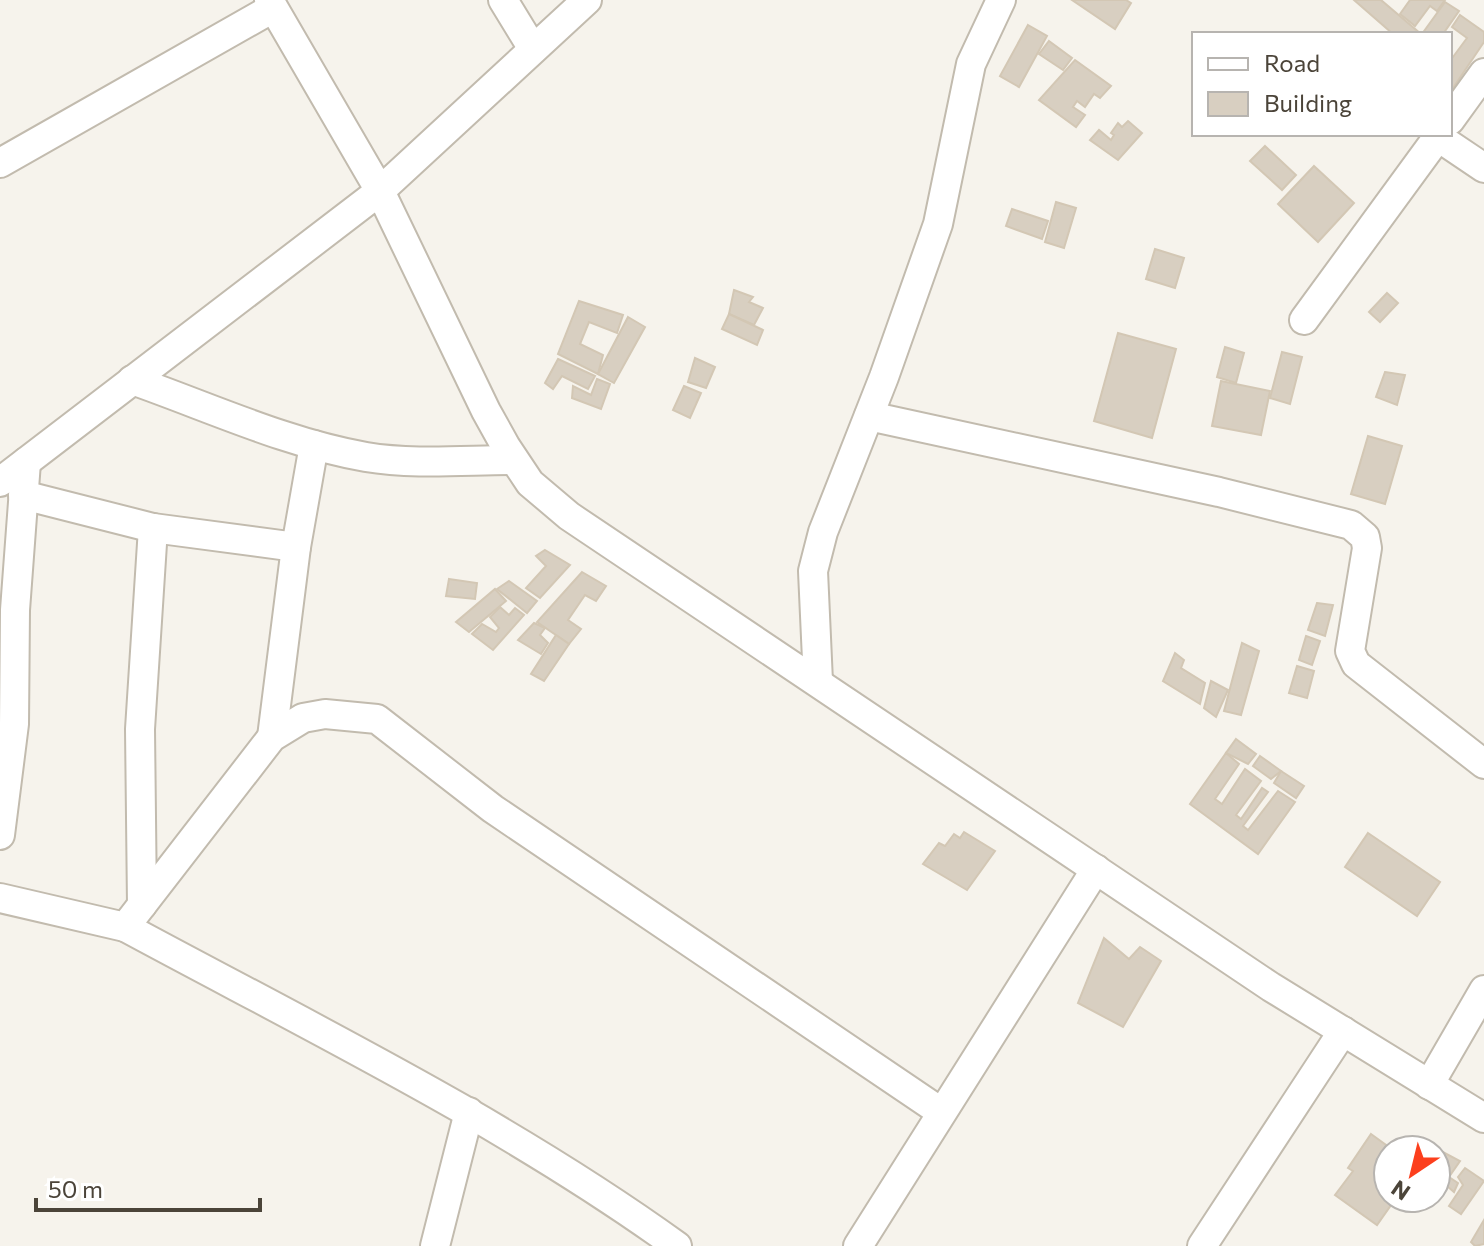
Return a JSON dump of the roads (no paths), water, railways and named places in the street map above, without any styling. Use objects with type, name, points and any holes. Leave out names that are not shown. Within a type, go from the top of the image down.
[{"type":"street","points":[[503,0],[533,49]]},
{"type":"street","points":[[0,835],[14,724],[12,488],[26,462],[380,191],[587,0]]},
{"type":"street","points":[[818,682],[813,571],[823,532],[869,416],[938,224],[971,64],[1001,0]]},
{"type":"street","points":[[0,163],[271,4],[380,191],[486,411],[530,483],[569,516],[1271,987],[1484,1118]]},
{"type":"street","points":[[1452,117],[1484,73]]},
{"type":"street","points":[[1304,320],[1439,136]]},
{"type":"street","points":[[1449,136],[1484,168]]},
{"type":"street","points":[[132,380],[314,445],[368,457],[514,460]]},
{"type":"street","points":[[869,416],[1219,492],[1351,525],[1365,537],[1367,548],[1350,651],[1356,664],[1484,764]]},
{"type":"street","points":[[272,737],[296,547],[314,445]]},
{"type":"street","points":[[12,488],[153,528],[296,547]]},
{"type":"street","points":[[142,905],[140,729],[153,528]]},
{"type":"street","points":[[125,927],[272,737],[303,718],[325,714],[377,719],[493,809],[941,1112]]},
{"type":"street","points":[[858,1246],[1096,869]]},
{"type":"street","points":[[0,898],[125,927],[469,1112],[626,1209],[677,1246]]},
{"type":"street","points":[[1429,1085],[1484,990]]},
{"type":"street","points":[[1202,1246],[1343,1031]]},
{"type":"street","points":[[435,1246],[469,1112]]}]
